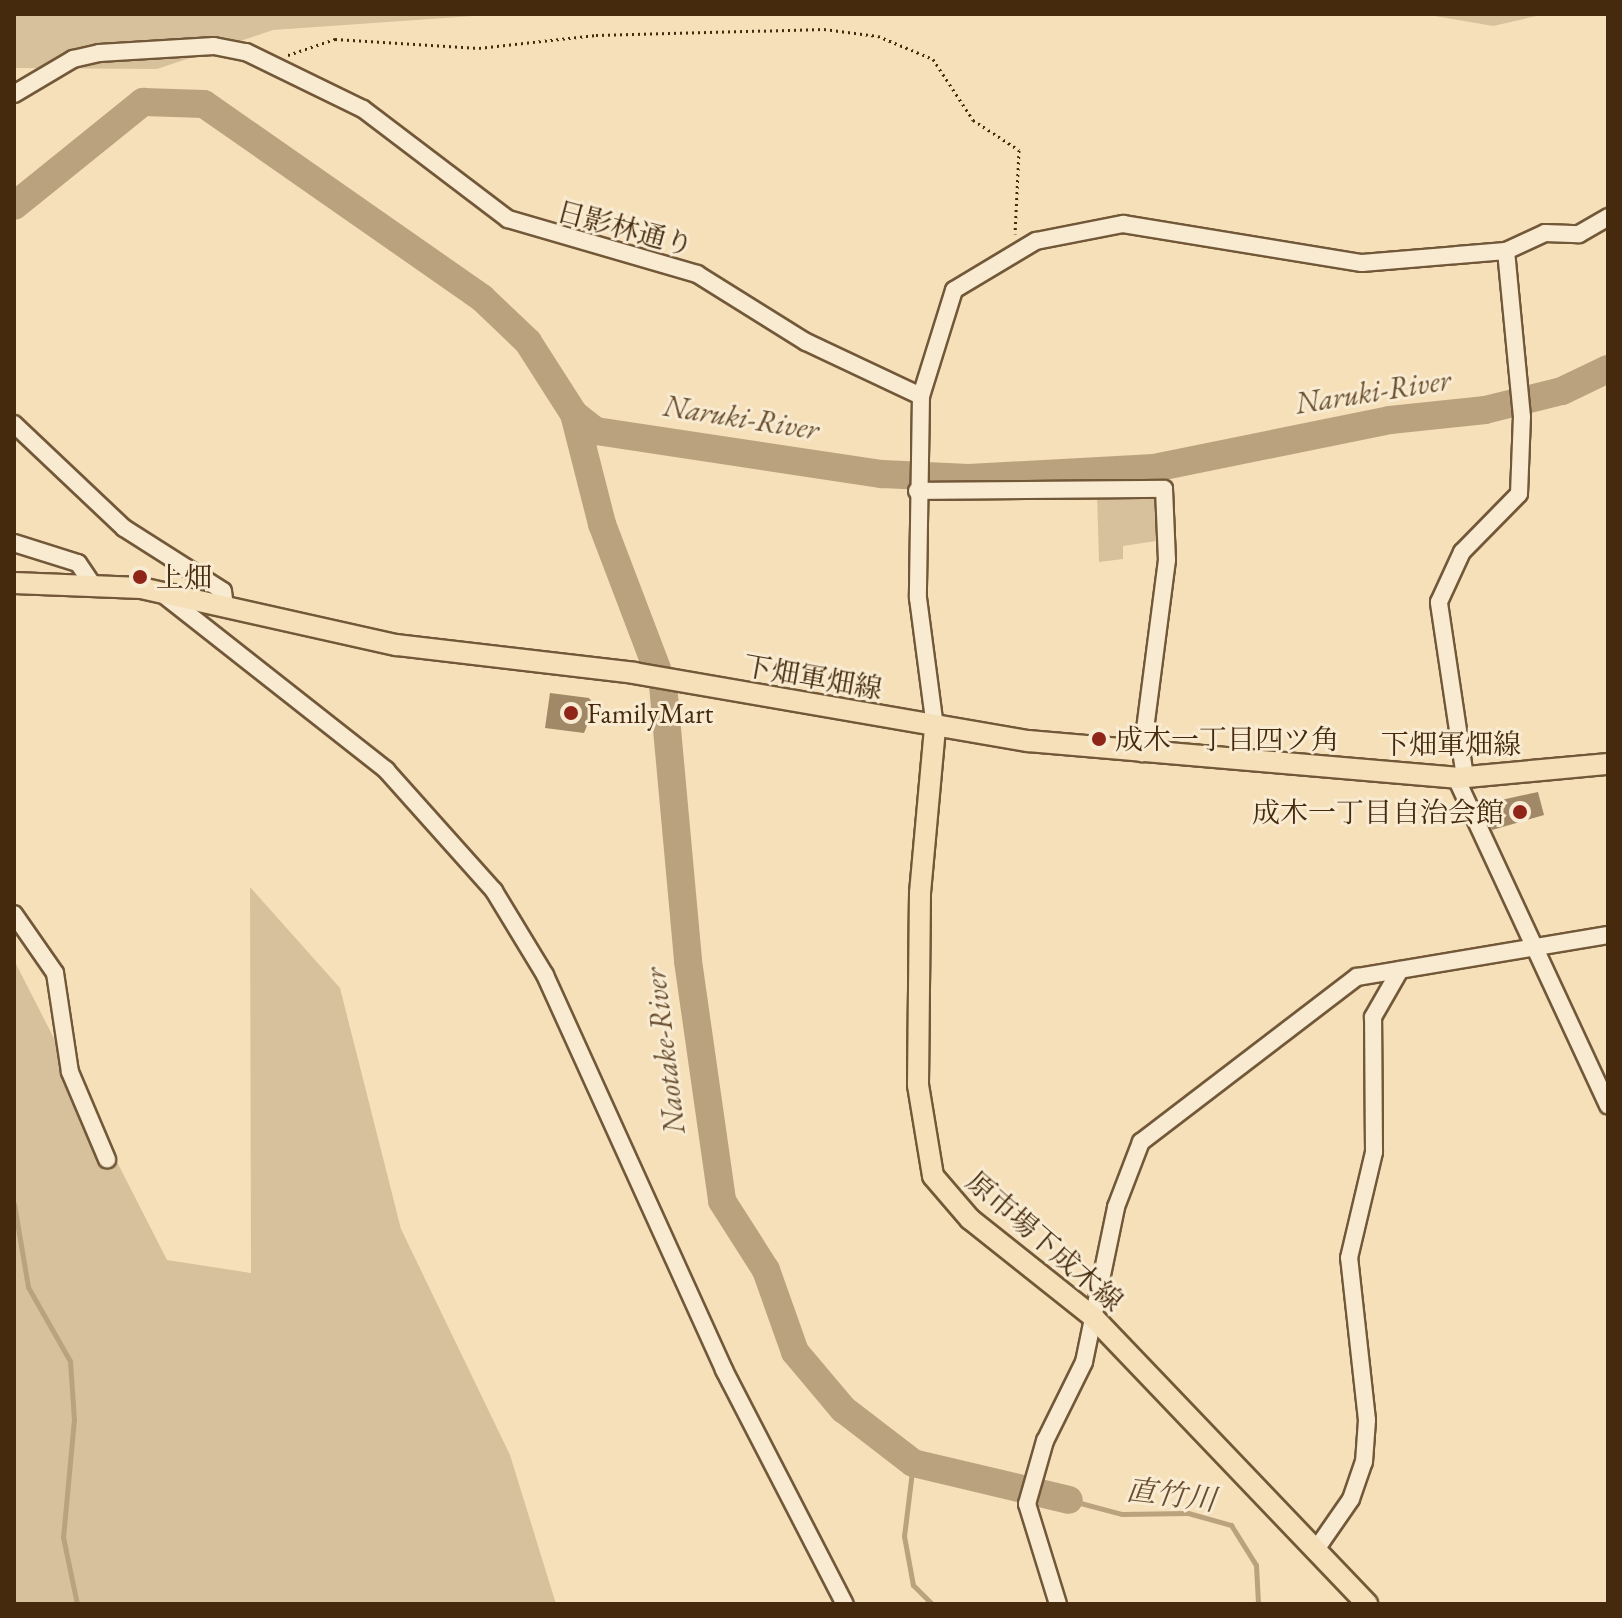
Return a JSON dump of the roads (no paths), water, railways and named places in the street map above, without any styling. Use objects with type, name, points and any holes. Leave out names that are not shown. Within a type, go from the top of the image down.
[{"type":"main road","name":"下畑軍畑線","points":[[14,583],[91,582],[159,591],[397,645],[634,673],[935,728],[1142,753],[1460,778],[1608,764]]},
{"type":"main road","name":"原市場下成木線","points":[[935,728],[920,893],[918,1085],[925,1153],[956,1206],[1093,1317],[1367,1604]]},
{"type":"street","name":"日影林通り","points":[[14,94],[73,59],[99,53],[214,46],[273,62],[363,109],[508,219],[697,274],[806,342],[921,396]]},
{"type":"street","points":[[935,728],[918,598],[917,489],[922,433],[921,396],[954,290],[1036,241],[1123,224],[1362,263],[1506,251],[1545,233],[1579,234],[1608,217]]},
{"type":"street","points":[[1506,251],[1522,417],[1519,494],[1462,552],[1439,602],[1460,778],[1534,948],[1608,1105]]},
{"type":"street","points":[[14,424],[124,528],[223,591],[225,607]]},
{"type":"street","points":[[917,489],[1164,489],[1167,560],[1142,753]]},
{"type":"street","points":[[14,543],[78,563],[91,582]]},
{"type":"street","points":[[159,591],[386,770],[494,891],[545,975],[717,1356],[845,1604]]},
{"type":"street","points":[[14,914],[55,973],[70,1072],[107,1159]]},
{"type":"street","points":[[1058,1604],[1027,1504],[1032,1477],[1074,1391],[1116,1207],[1151,1129],[1357,977],[1608,935]]},
{"type":"street","points":[[1315,1551],[1351,1499],[1364,1462],[1367,1420],[1349,1258],[1374,1152],[1370,1030],[1400,970]]},
{"type":"waterway","name":"Naruki-River","points":[[14,206],[143,102],[204,104],[482,298],[528,342],[574,414],[596,431],[882,474],[969,478],[1154,468],[1390,420],[1485,410],[1562,391],[1608,369]]},
{"type":"waterway","name":"Naotake-River","points":[[574,414],[602,524],[663,685],[688,961],[722,1201],[766,1270],[795,1352],[843,1409],[913,1463],[1069,1500]]},
{"type":"waterway","points":[[14,1204],[28,1287],[70,1361],[74,1419],[63,1537],[77,1604]]},
{"type":"waterway","points":[[913,1463],[904,1536],[913,1585],[932,1604]]},
{"type":"waterway","name":"直竹川","points":[[1069,1500],[1122,1514],[1188,1513],[1231,1525],[1256,1565],[1258,1604]]},
{"type":"place","name":"上畑","points":[[140,577]]},
{"type":"place","name":"FamilyMart","points":[[571,713]]},
{"type":"place","name":"成木一丁目四ツ角","points":[[1099,739]]},
{"type":"place","name":"成木一丁目自治会館","points":[[1520,812]]}]
